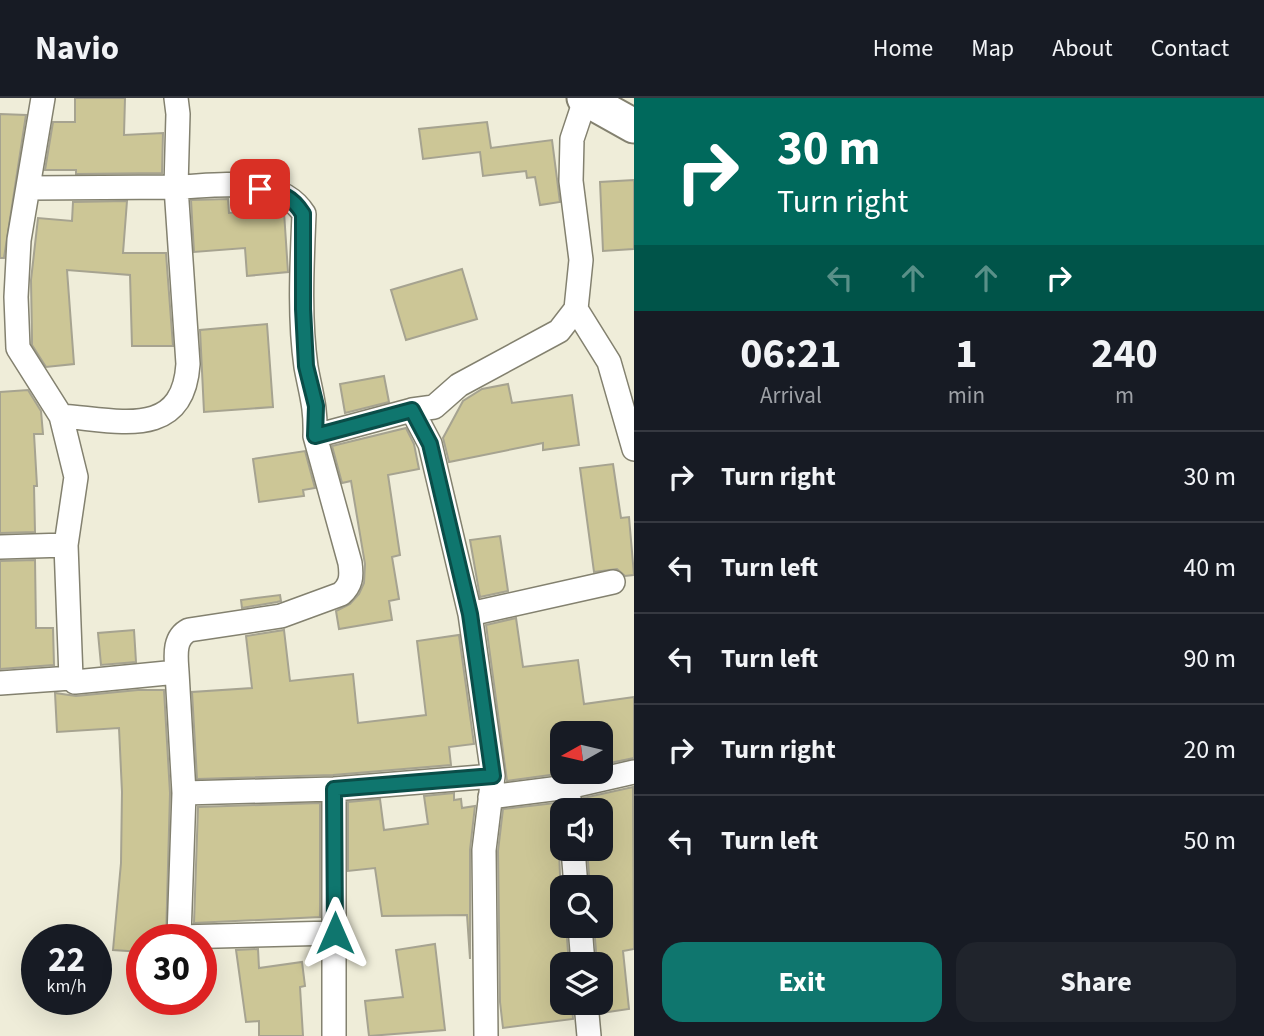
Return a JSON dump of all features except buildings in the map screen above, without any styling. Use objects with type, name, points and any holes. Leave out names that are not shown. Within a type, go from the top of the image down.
[{"type":"street","points":[[43,98],[29,188],[9,241],[16,297],[18,348],[61,416],[76,477],[66,545],[71,678],[75,682],[177,672]]},
{"type":"street","points":[[61,416],[146,422],[164,416],[186,387],[188,364],[176,187],[176,98]]},
{"type":"street","points":[[315,436],[412,410],[434,407],[459,385],[559,331],[576,309],[581,260],[571,181],[572,139],[584,99],[634,126]]},
{"type":"street","points":[[29,188],[239,185],[282,193],[295,201],[303,214],[306,366],[316,406],[315,436],[352,577],[348,588],[341,594],[281,616],[189,630],[183,633],[178,643],[177,672],[184,793],[179,937],[335,933]]},
{"type":"street","points":[[576,309],[609,362],[634,449]]},
{"type":"street","points":[[412,410],[430,444],[470,614],[491,787],[484,850],[486,1036]]},
{"type":"street","points":[[0,547],[66,545]]},
{"type":"street","points":[[470,614],[613,582]]},
{"type":"street","points":[[0,683],[71,678]]},
{"type":"street","points":[[571,798],[634,772]]},
{"type":"street","points":[[184,793],[491,787],[562,798]]},
{"type":"street","points":[[334,789],[334,1036]]},
{"type":"street","points":[[587,1015],[589,1036]]},
{"type":"route","points":[[260,189],[282,193],[295,201],[303,214],[306,366],[316,406],[315,436],[412,410],[430,444],[470,614],[493,776],[334,789],[335,933]]}]
